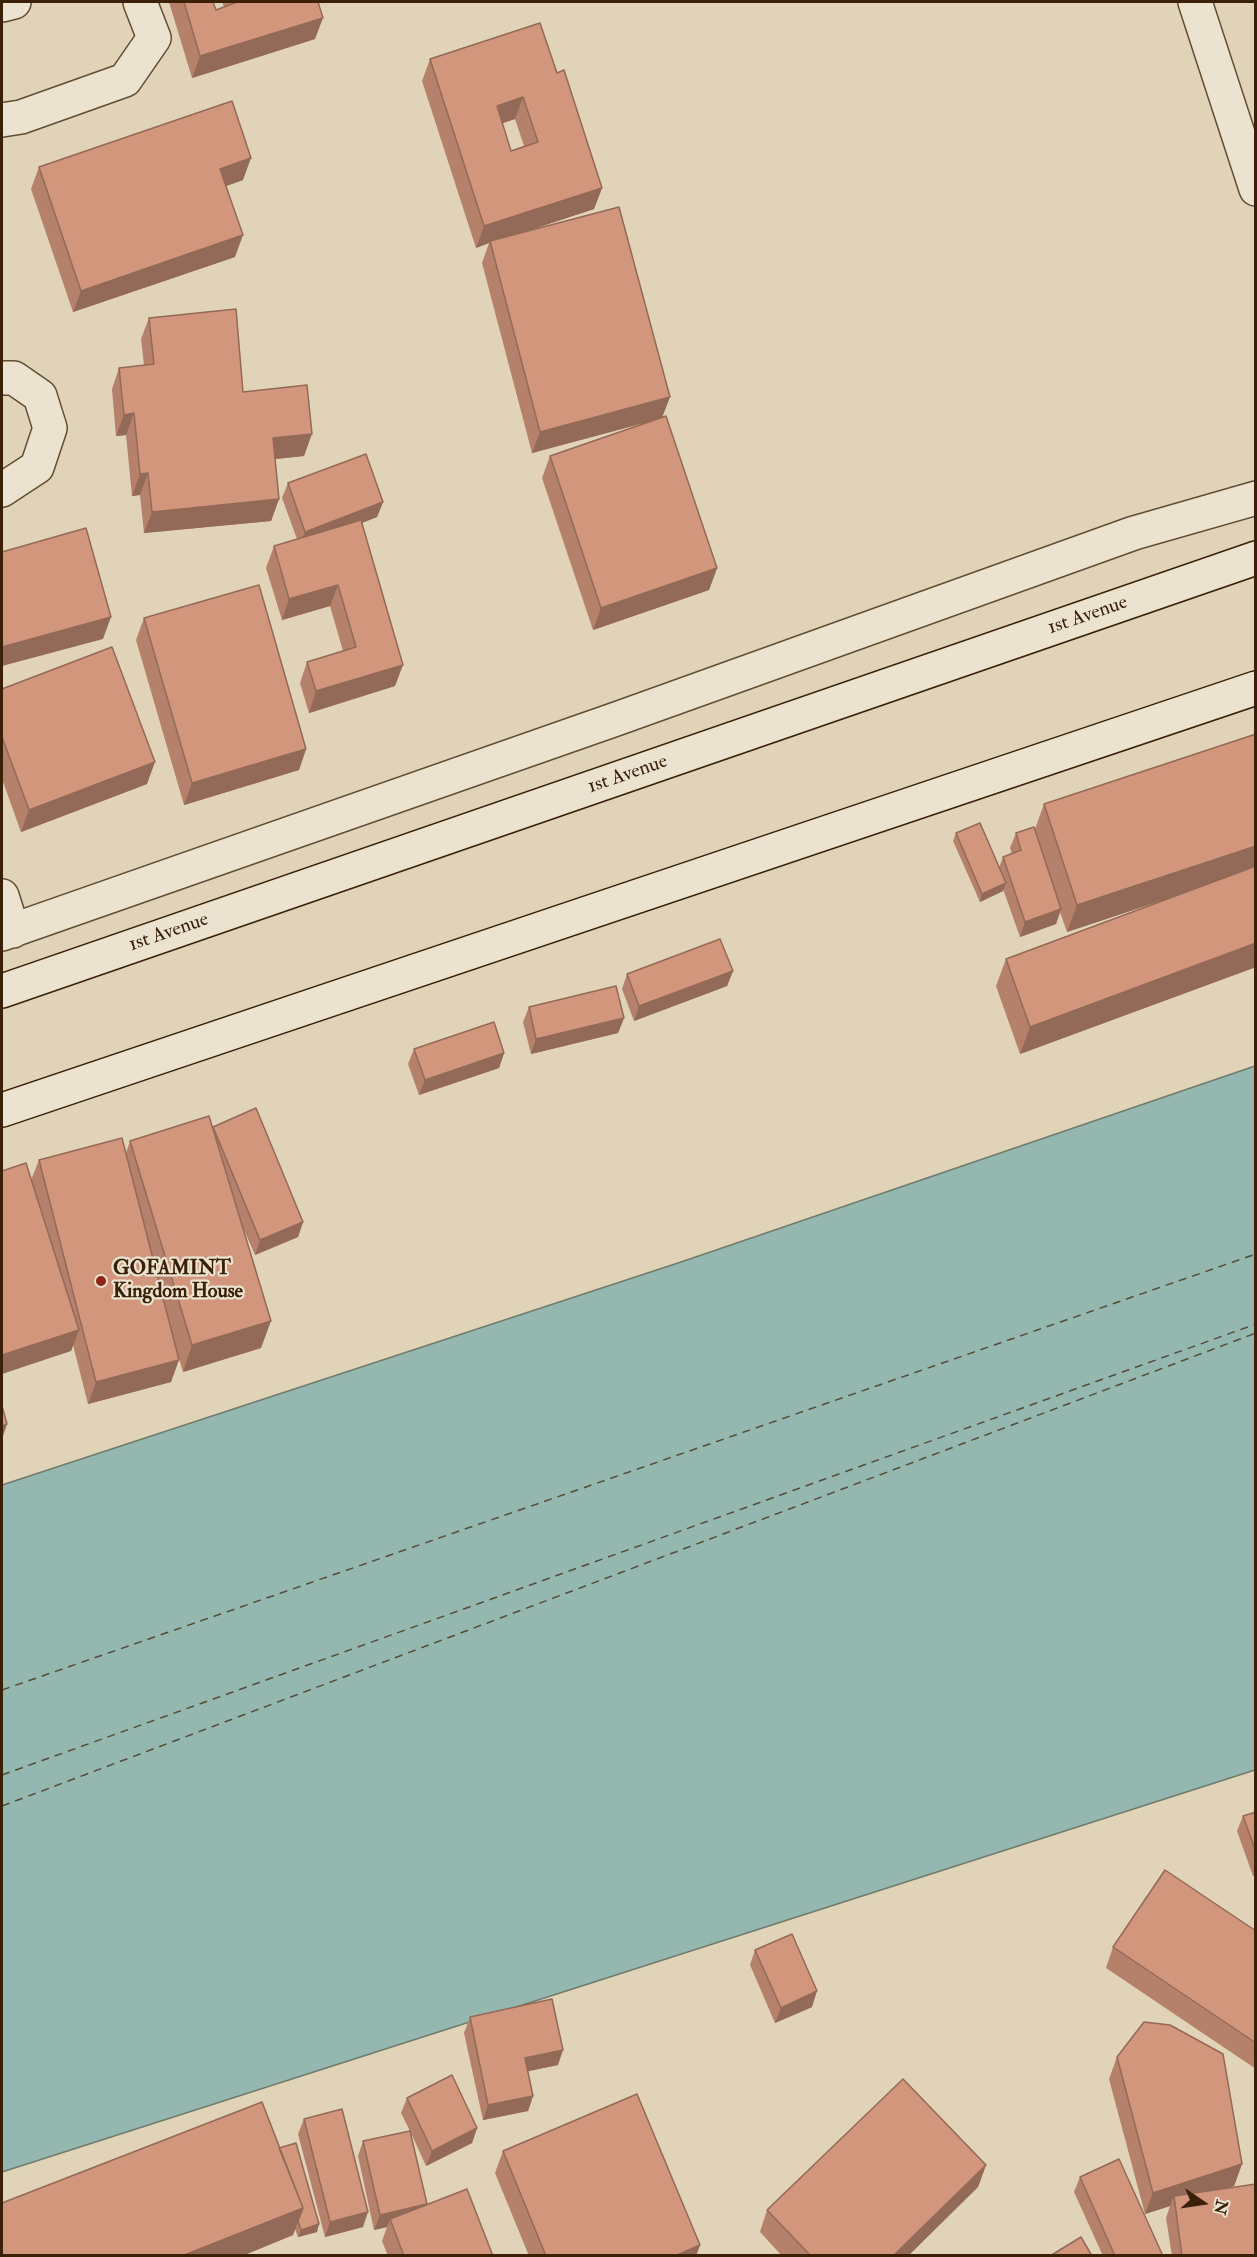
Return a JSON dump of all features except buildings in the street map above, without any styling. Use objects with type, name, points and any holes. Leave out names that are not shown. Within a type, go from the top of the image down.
[{"type":"main road","points":[[2,5],[14,2]]},
{"type":"main road","points":[[2,120],[21,117],[125,80],[154,38],[140,2]]},
{"type":"main road","points":[[1195,2],[1256,189]]},
{"type":"main road","points":[[2,378],[14,378],[40,396],[50,428],[37,467],[2,490]]},
{"type":"main road","points":[[2,896],[7,932],[619,718],[1134,533],[1256,498]]},
{"type":"main road","name":"1st Avenue","points":[[2,991],[1256,558]]},
{"type":"main road","points":[[2,1110],[1256,688]]},
{"type":"water","points":[[1255,1066],[1255,1770],[2,2172],[2,1485],[681,1262]]},
{"type":"ferry route","points":[[2,1690],[1256,1254]]},
{"type":"ferry route","points":[[2,1775],[1256,1324]]},
{"type":"ferry route","points":[[2,1806],[1256,1333]]},
{"type":"place","name":"GOFAMINT Kingdom House","points":[[101,1281]]}]
